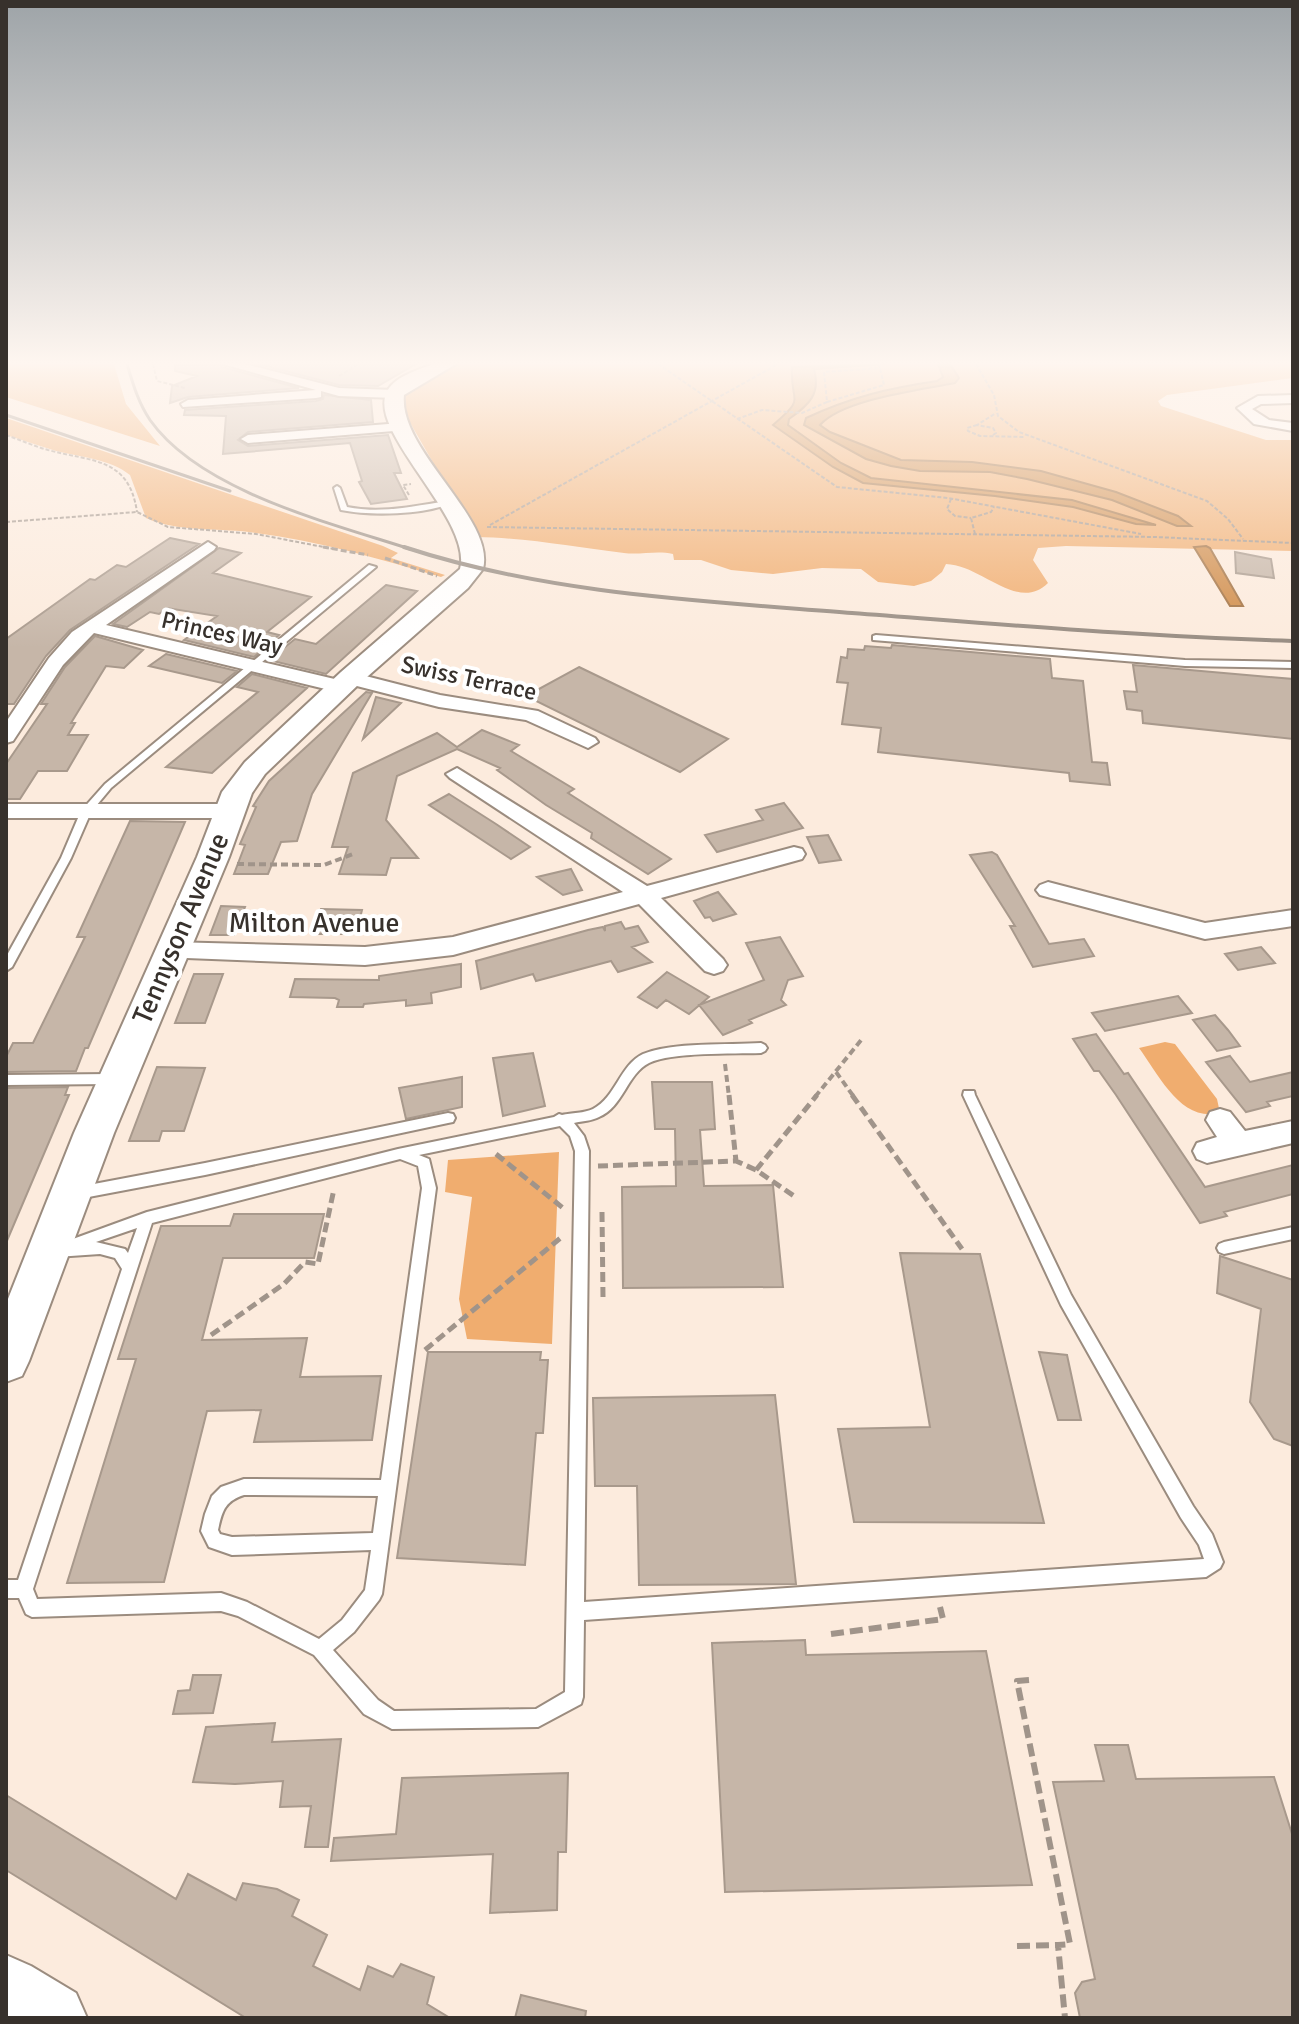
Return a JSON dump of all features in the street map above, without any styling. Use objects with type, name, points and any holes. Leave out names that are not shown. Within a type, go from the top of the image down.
[{"type":"main road","points":[[420,458],[473,555],[460,577]]},
{"type":"main road","name":"Tennyson Avenue","points":[[6,1361],[116,1079],[210,863],[237,792],[255,768],[460,577]]},
{"type":"main road","points":[[6,1991],[51,2018]]},
{"type":"street","points":[[6,737],[62,654],[92,627],[208,547]]},
{"type":"street","name":"Princes Way","points":[[92,627],[254,665],[346,682]]},
{"type":"street","name":"Swiss Terrace","points":[[346,682],[531,715],[583,735]]},
{"type":"street","points":[[457,774],[643,894],[714,965]]},
{"type":"street","points":[[6,811],[229,811]]},
{"type":"street","name":"Milton Avenue","points":[[170,951],[365,956],[414,951],[475,940],[794,854]]},
{"type":"street","points":[[1048,890],[1075,908],[1205,931],[1293,918]]},
{"type":"street","points":[[1220,1120],[1239,1144]]},
{"type":"street","points":[[1207,1151],[1293,1132]]},
{"type":"lane","points":[[337,488],[344,508],[359,512],[375,514],[447,503]]},
{"type":"lane","points":[[6,967],[66,858],[86,811],[108,786],[372,567]]},
{"type":"lane","points":[[876,638],[1185,663],[1293,665]]},
{"type":"lane","points":[[49,1252],[147,1218],[398,1154],[597,1113],[615,1096],[634,1067],[647,1058],[674,1052],[761,1048]]},
{"type":"lane","points":[[6,1080],[116,1079]]},
{"type":"lane","points":[[575,1612],[1206,1568],[1214,1562],[1206,1540],[1066,1300],[969,1095]]},
{"type":"lane","points":[[71,1194],[448,1118]]},
{"type":"lane","points":[[147,1218],[15,1589],[32,1608],[221,1602],[320,1649],[371,1707],[392,1720],[538,1718],[574,1697],[582,1174],[579,1136],[571,1126],[559,1119]]},
{"type":"lane","points":[[320,1649],[348,1626],[373,1594],[429,1188],[424,1163],[398,1154]]},
{"type":"lane","points":[[1224,1248],[1293,1233]]},
{"type":"lane","points":[[49,1252],[100,1248],[120,1253],[129,1269]]},
{"type":"lane","points":[[380,1541],[232,1546],[215,1541],[209,1531],[215,1503],[228,1491],[244,1487],[386,1488]]},
{"type":"path","points":[[90,458],[108,462],[137,495],[137,512]]},
{"type":"path","points":[[609,458],[488,526],[1155,537],[1293,543]]},
{"type":"path","points":[[795,458],[837,487],[952,499],[1155,537]]},
{"type":"path","points":[[1087,458],[1207,501],[1228,519],[1243,539]]},
{"type":"path","points":[[952,499],[947,509],[955,516],[971,518],[991,512],[994,507]]},
{"type":"path","points":[[6,522],[137,512],[168,527],[256,534],[343,549],[460,577]]},
{"type":"path","points":[[971,518],[975,534]]},
{"type":"path","points":[[210,863],[324,865],[353,854]]},
{"type":"path","points":[[756,1170],[862,1039]]},
{"type":"path","points":[[724,1051],[736,1161]]},
{"type":"path","points":[[836,1072],[962,1249]]},
{"type":"path","points":[[403,1368],[581,1222],[496,1154]]},
{"type":"path","points":[[582,1174],[602,1166],[736,1161],[756,1170],[797,1198]]},
{"type":"path","points":[[602,1166],[602,1181]]},
{"type":"path","points":[[211,1335],[226,1321],[283,1285],[305,1262],[318,1264],[339,1169]]},
{"type":"path","points":[[602,1210],[603,1297]]},
{"type":"path","points":[[831,1634],[943,1619],[936,1587]]},
{"type":"path","points":[[1017,1946],[1070,1944],[1017,1681],[1029,1680]]},
{"type":"path","points":[[1058,1945],[1065,2018]]},
{"type":"shaded area","points":[[89,458],[125,458],[383,546],[398,553],[391,558],[445,575],[441,577],[298,540],[249,532],[184,528],[158,522],[146,518],[130,475],[104,462]]},
{"type":"shaded area","points":[[431,458],[1293,458],[1293,551],[1038,548],[1033,560],[1048,583],[1036,591],[1024,593],[959,566],[946,564],[931,581],[914,586],[878,582],[861,569],[822,568],[773,574],[731,570],[701,560],[674,560],[673,554],[667,553],[624,553],[476,537]]},
{"type":"shaded area","points":[[821,458],[835,458],[871,478],[1072,500],[1156,525],[1136,524],[1073,507],[863,483]]},
{"type":"shaded area","points":[[866,459],[972,462],[1041,471],[1116,492],[1178,516],[1191,526],[1177,526],[1112,500],[1027,479],[990,472],[920,471]]},
{"type":"shaded area","points":[[1206,546],[1243,606],[1230,606],[1194,547]]},
{"type":"shaded area","points":[[1165,1042],[1175,1044],[1217,1099],[1220,1113],[1194,1111],[1163,1083],[1139,1048]]},
{"type":"shaded area","points":[[559,1152],[552,1344],[467,1339],[459,1299],[472,1197],[445,1192],[448,1160]]},
{"type":"building","points":[[355,458],[396,458],[401,473],[394,473],[407,499],[371,504],[359,482],[362,481]]},
{"type":"building","points":[[170,538],[199,544],[70,630],[46,656],[14,704],[6,704],[6,639],[90,579],[95,580],[117,565],[126,567]]},
{"type":"building","points":[[219,548],[241,553],[213,573],[311,597],[267,632],[279,635],[254,657],[184,640],[217,616],[167,608],[159,614],[150,612],[127,627],[113,624]]},
{"type":"building","points":[[1235,552],[1271,559],[1274,578],[1236,573]]},
{"type":"building","points":[[386,585],[417,591],[326,674],[269,660],[295,639],[316,644]]},
{"type":"building","points":[[95,636],[143,650],[124,668],[106,666],[71,723],[75,723],[68,735],[88,735],[67,771],[38,771],[20,799],[6,799],[6,764],[47,704],[41,704],[65,667]]},
{"type":"building","points":[[892,645],[1050,659],[1052,678],[1083,681],[1092,762],[1107,763],[1110,785],[1070,781],[1069,773],[878,752],[881,728],[842,724],[848,683],[837,682],[841,657],[847,658],[848,649],[864,650],[865,646],[891,648]]},
{"type":"building","points":[[166,654],[237,671],[222,683],[149,666]]},
{"type":"building","points":[[1133,665],[1293,679],[1293,739],[1143,723],[1142,711],[1127,709],[1124,691],[1137,692]]},
{"type":"building","points":[[579,667],[728,739],[680,772],[526,696]]},
{"type":"building","points":[[252,674],[307,688],[212,773],[166,767],[258,692],[237,687]]},
{"type":"building","points":[[366,692],[372,693],[312,794],[297,841],[281,842],[268,874],[234,874],[245,845],[240,844],[256,807],[253,806],[269,781]]},
{"type":"building","points":[[376,697],[401,703],[363,739]]},
{"type":"building","points":[[482,730],[519,745],[511,751],[574,789],[568,793],[671,859],[648,874],[591,838],[592,833],[546,805],[497,770],[500,768],[457,749],[397,776],[386,820],[418,858],[391,858],[386,875],[339,874],[348,847],[332,847],[353,773],[437,733],[457,747]]},
{"type":"building","points":[[449,794],[530,847],[511,859],[429,805]]},
{"type":"building","points":[[784,803],[803,828],[717,852],[705,835],[763,820],[756,810]]},
{"type":"building","points":[[130,821],[185,822],[88,1048],[85,1048],[76,1071],[6,1072],[6,1057],[13,1043],[33,1043],[85,937],[77,937]]},
{"type":"building","points":[[828,835],[841,860],[819,863],[807,837]]},
{"type":"building","points":[[992,852],[997,855],[1049,944],[1084,939],[1094,956],[1033,967],[1010,926],[1015,926],[970,855]]},
{"type":"building","points":[[571,869],[582,890],[563,895],[537,877]]},
{"type":"building","points":[[718,892],[736,914],[713,921],[710,917],[705,918],[694,901]]},
{"type":"building","points":[[221,906],[245,907],[234,935],[210,935]]},
{"type":"building","points":[[321,909],[362,910],[356,934],[313,934]]},
{"type":"building","points":[[621,922],[625,929],[638,926],[648,942],[632,947],[652,962],[618,972],[611,961],[536,981],[533,974],[481,989],[476,961],[588,930],[603,927],[605,931],[605,926]]},
{"type":"building","points":[[780,937],[803,976],[788,980],[781,1000],[786,1005],[723,1035],[699,1005],[764,980],[746,943]]},
{"type":"building","points":[[1261,947],[1275,963],[1238,970],[1225,954]]},
{"type":"building","points":[[461,964],[461,987],[431,993],[432,1003],[406,1006],[406,1000],[364,1004],[363,1007],[337,1007],[339,1000],[335,998],[290,997],[295,979],[379,980],[379,976]]},
{"type":"building","points":[[667,972],[709,997],[689,1014],[666,1000],[657,1008],[638,997]]},
{"type":"building","points":[[194,974],[223,974],[205,1023],[175,1023]]},
{"type":"building","points":[[1178,996],[1192,1013],[1105,1031],[1092,1013]]},
{"type":"building","points":[[1215,1015],[1240,1046],[1217,1051],[1193,1020]]},
{"type":"building","points":[[1096,1034],[1124,1074],[1128,1073],[1205,1187],[1293,1165],[1293,1194],[1224,1212],[1227,1216],[1200,1223],[1116,1095],[1099,1071],[1094,1071],[1073,1039]]},
{"type":"building","points":[[533,1053],[545,1106],[503,1116],[493,1058]]},
{"type":"building","points":[[1230,1056],[1250,1082],[1293,1072],[1293,1096],[1267,1102],[1270,1106],[1246,1112],[1206,1062]]},
{"type":"building","points":[[157,1067],[205,1068],[184,1131],[162,1131],[159,1141],[129,1141]]},
{"type":"building","points":[[462,1077],[462,1107],[406,1119],[399,1088]]},
{"type":"building","points":[[652,1082],[712,1082],[715,1129],[700,1130],[704,1186],[773,1185],[783,1287],[623,1288],[622,1187],[676,1186],[675,1129],[655,1129]]},
{"type":"building","points":[[68,1087],[65,1095],[69,1095],[6,1243],[6,1088]]},
{"type":"building","points":[[234,1214],[324,1214],[314,1258],[223,1258],[202,1340],[307,1338],[300,1377],[381,1376],[372,1440],[254,1442],[261,1410],[207,1411],[164,1582],[67,1583],[136,1359],[118,1359],[161,1226],[230,1226]]},
{"type":"building","points":[[900,1253],[980,1254],[1044,1523],[854,1522],[838,1429],[930,1427]]},
{"type":"building","points":[[1220,1256],[1293,1280],[1293,1446],[1274,1439],[1250,1402],[1261,1309],[1217,1293]]},
{"type":"building","points":[[428,1352],[541,1352],[540,1360],[548,1360],[543,1433],[536,1433],[525,1565],[397,1558]]},
{"type":"building","points":[[1039,1352],[1067,1355],[1081,1420],[1058,1420]]},
{"type":"building","points":[[775,1395],[796,1584],[639,1585],[637,1486],[595,1486],[593,1398]]},
{"type":"building","points":[[805,1640],[806,1655],[986,1651],[1032,1885],[725,1892],[712,1643]]},
{"type":"building","points":[[193,1675],[221,1675],[213,1713],[173,1714],[178,1691],[190,1690]]},
{"type":"building","points":[[275,1723],[272,1742],[341,1739],[328,1847],[305,1847],[311,1806],[280,1807],[283,1781],[235,1784],[193,1782],[206,1727]]},
{"type":"building","points":[[1095,1745],[1128,1745],[1136,1779],[1274,1777],[1293,1837],[1293,2018],[1080,2018],[1075,1993],[1082,1982],[1095,1979],[1053,1782],[1104,1781]]},
{"type":"building","points":[[568,1773],[566,1852],[558,1852],[557,1910],[490,1913],[493,1854],[331,1861],[334,1838],[396,1834],[402,1778]]},
{"type":"building","points":[[6,1795],[176,1899],[188,1874],[236,1900],[243,1883],[277,1889],[299,1900],[292,1916],[327,1935],[313,1966],[360,1990],[368,1966],[393,1977],[401,1964],[434,1977],[427,2004],[450,2018],[246,2018],[6,1870]]},
{"type":"building","points":[[521,1995],[586,2011],[585,2018],[515,2018]]},
{"type":"railway","points":[[134,458],[230,491]]},
{"type":"railway","points":[[190,458],[233,485],[269,501],[410,549]]},
{"type":"railway","points":[[404,547],[513,575],[625,593],[1072,630],[1293,641]]}]
